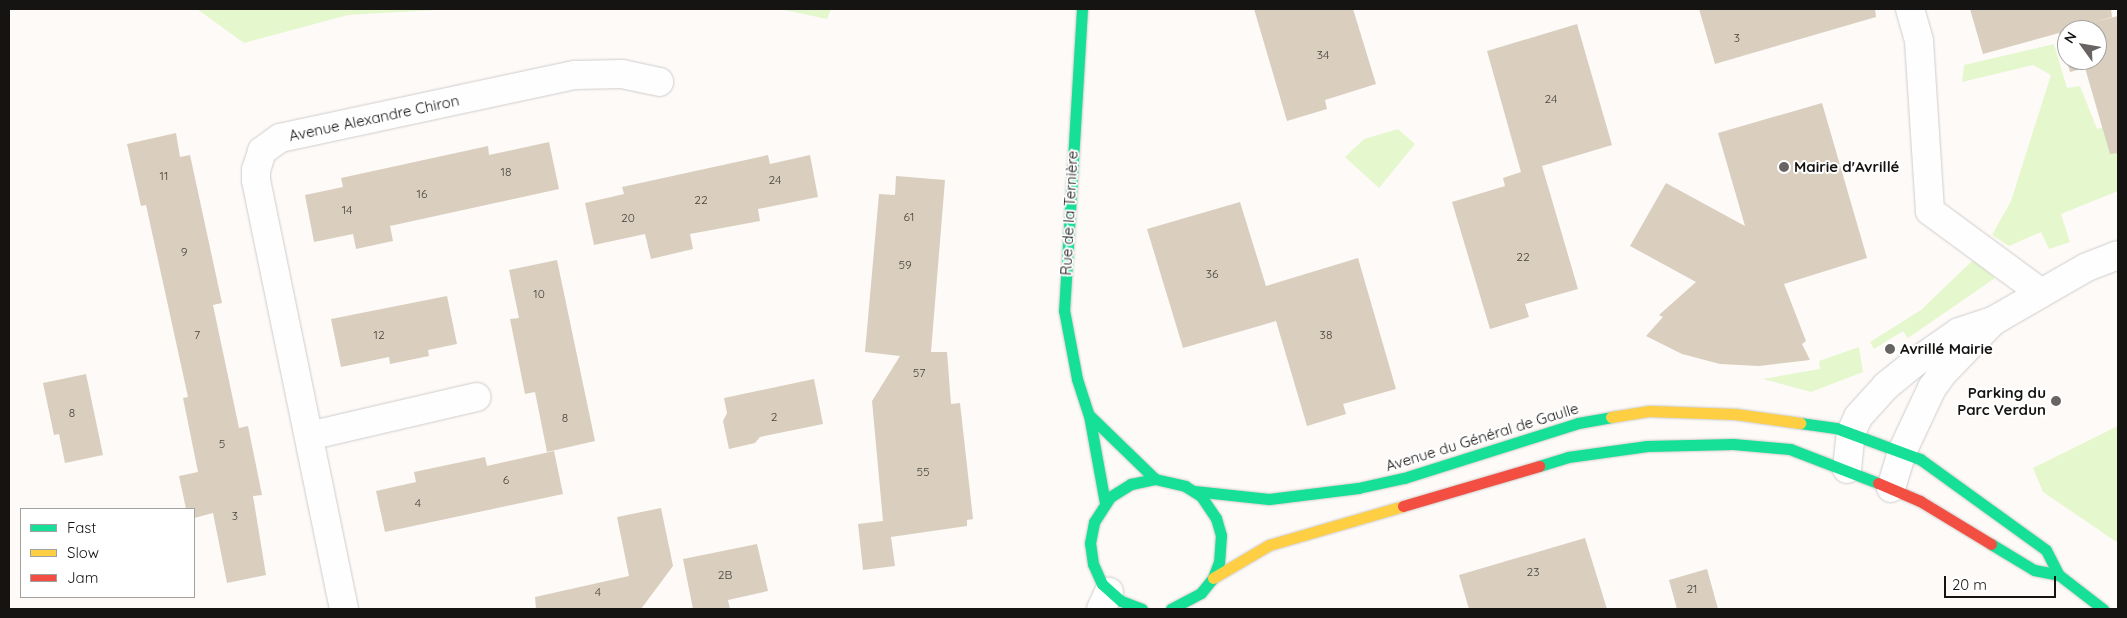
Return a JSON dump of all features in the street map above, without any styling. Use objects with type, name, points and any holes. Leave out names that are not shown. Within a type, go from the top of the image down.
[{"type":"street","name":"Rue de la Ternière","points":[[1082,9],[1064,310],[1077,379],[1090,415],[1105,504]]},
{"type":"street","points":[[1910,9],[1919,40],[1930,211],[2040,292]]},
{"type":"street","name":"Avenue Alexandre Chiron","points":[[344,609],[256,180],[256,170],[262,151],[280,138],[575,74],[622,74],[659,82]]},
{"type":"street","points":[[1847,469],[1851,433],[1858,417],[1880,392],[1913,364],[1959,332],[1993,321],[2040,292],[2088,267],[2118,255]]},
{"type":"street","points":[[1892,488],[1902,452],[1942,374],[1993,321]]},
{"type":"street","points":[[309,436],[477,397]]},
{"type":"street","name":"Avenue du Général de Gaulle","points":[[1194,491],[1269,499],[1358,488],[1404,478],[1578,423],[1650,411],[1735,414],[1851,433],[1902,452],[1941,472],[2046,550],[2059,575],[2103,609]]},
{"type":"street","name":"Rue de la Ternière","points":[[1090,415],[1155,479]]},
{"type":"street","name":"Avenue du Général de Gaulle","points":[[1213,578],[1269,545],[1568,457],[1647,446],[1733,444],[1790,449],[1847,469],[1920,501],[2034,570],[2059,575]]},
{"type":"street","points":[[1142,609],[1121,601],[1105,600],[1093,564],[1090,543],[1094,522],[1105,504],[1131,484],[1155,479],[1176,482],[1194,491],[1212,510],[1221,535],[1220,562],[1213,578],[1202,593],[1171,609]]},
{"type":"green space","points":[[197,9],[453,9],[348,15],[244,43]]},
{"type":"green space","points":[[780,9],[831,9],[827,19]]},
{"type":"green space","points":[[2054,44],[2057,54],[2057,70],[2062,70],[2067,88],[2080,86],[2097,129],[2118,123],[2118,191],[2061,214],[2070,242],[2049,249],[2041,232],[2009,246],[1992,235],[2011,201],[2051,75],[2033,65],[1962,82],[1964,65]]},
{"type":"green space","points":[[1398,129],[1415,144],[1379,188],[1345,157],[1364,139]]},
{"type":"green space","points":[[1973,260],[1995,278],[1908,338],[1903,331],[1874,349],[1870,342],[1921,310]]},
{"type":"green space","points":[[1859,347],[1863,372],[1811,392],[1763,379],[1820,369],[1819,361]]},
{"type":"green space","points":[[2118,426],[2118,543],[2043,492],[2033,468]]},
{"type":"building","points":[[1254,9],[1353,9],[1376,84],[1325,100],[1327,109],[1287,121]]},
{"type":"building","points":[[1699,9],[1875,9],[1876,17],[1715,64]]},
{"type":"building","points":[[1970,9],[2111,9],[2112,17],[2101,20],[2057,20],[2057,34],[1983,54]]},
{"type":"building","points":[[2118,16],[2118,153],[2110,154],[2086,70],[2107,70],[2107,20],[2102,20]]},
{"type":"building","points":[[1577,24],[1612,145],[1542,166],[1578,289],[1525,304],[1529,317],[1490,329],[1452,202],[1505,186],[1503,178],[1521,172],[1487,51]]},
{"type":"building","points":[[1822,103],[1867,258],[1784,284],[1806,341],[1802,344],[1810,360],[1759,366],[1720,364],[1682,354],[1646,336],[1663,317],[1659,315],[1696,282],[1630,246],[1666,183],[1745,226],[1718,133]]},
{"type":"building","points":[[176,133],[180,157],[190,155],[222,303],[213,305],[239,428],[248,426],[262,495],[253,496],[266,575],[227,583],[213,513],[195,518],[195,508],[186,508],[179,476],[198,472],[183,398],[188,397],[146,205],[141,206],[127,144]]},
{"type":"building","points":[[549,142],[559,189],[390,226],[393,241],[356,249],[353,234],[314,242],[305,195],[343,187],[341,178],[488,146],[489,155]]},
{"type":"building","points":[[768,155],[770,164],[810,155],[818,197],[758,209],[760,221],[690,234],[693,249],[651,259],[645,234],[594,245],[585,203],[624,194],[622,187]]},
{"type":"building","points":[[896,176],[945,180],[931,352],[947,352],[951,404],[960,403],[973,519],[967,520],[967,526],[891,537],[895,566],[863,570],[858,524],[883,521],[872,401],[900,356],[865,352],[879,194],[895,195]]},
{"type":"building","points":[[1240,202],[1266,286],[1358,258],[1396,389],[1343,404],[1346,414],[1307,426],[1276,321],[1183,348],[1147,229]]},
{"type":"building","points":[[557,260],[595,441],[547,452],[535,392],[525,394],[510,319],[519,318],[509,270]]},
{"type":"building","points":[[447,296],[457,344],[428,350],[429,356],[390,364],[389,357],[341,367],[331,319]]},
{"type":"building","points":[[86,374],[103,455],[65,463],[59,434],[54,435],[43,383]]},
{"type":"building","points":[[814,379],[823,424],[760,437],[755,443],[729,449],[723,421],[727,413],[724,398]]},
{"type":"building","points":[[554,451],[563,494],[385,532],[376,491],[416,482],[414,472],[485,457],[487,466]]},
{"type":"building","points":[[661,508],[673,566],[641,609],[536,609],[535,597],[629,576],[617,517]]},
{"type":"building","points":[[1585,538],[1607,609],[1469,609],[1459,575]]},
{"type":"building","points":[[757,544],[768,591],[728,600],[730,609],[693,609],[683,559]]},
{"type":"building","points":[[1707,569],[1718,609],[1677,609],[1669,580]]},
{"type":"traffic: fast","points":[[1082,9],[1064,310],[1077,379],[1089,415],[1105,503]]},
{"type":"traffic: fast","points":[[1089,415],[1155,479]]},
{"type":"traffic: fast","points":[[1194,491],[1269,499],[1358,488],[1404,478],[1578,423],[1611,417]]},
{"type":"traffic: fast","points":[[1800,423],[1836,428],[1920,459],[2046,550],[2059,575],[2103,609]]},
{"type":"traffic: fast","points":[[1539,466],[1568,457],[1647,446],[1733,444],[1790,449],[1878,483]]},
{"type":"traffic: fast","points":[[1142,609],[1121,601],[1102,584],[1093,564],[1090,543],[1094,522],[1110,497],[1131,484],[1155,479],[1185,486],[1201,496],[1216,518],[1221,535],[1219,562],[1213,578],[1201,593],[1171,609]]},
{"type":"traffic: fast","points":[[1991,544],[2034,570],[2059,575]]},
{"type":"traffic: slow","points":[[1611,417],[1650,411],[1735,414],[1800,423]]},
{"type":"traffic: slow","points":[[1213,578],[1269,545],[1403,506]]},
{"type":"traffic: jam","points":[[1403,506],[1539,466]]},
{"type":"traffic: jam","points":[[1878,483],[1920,501],[1991,544]]},
{"type":"place","name":"Mairie d'Avrillé","points":[[1784,167]]},
{"type":"place","name":"Avrillé Mairie","points":[[1890,349]]},
{"type":"place","name":"Parking du Parc Verdun","points":[[2056,401]]}]
